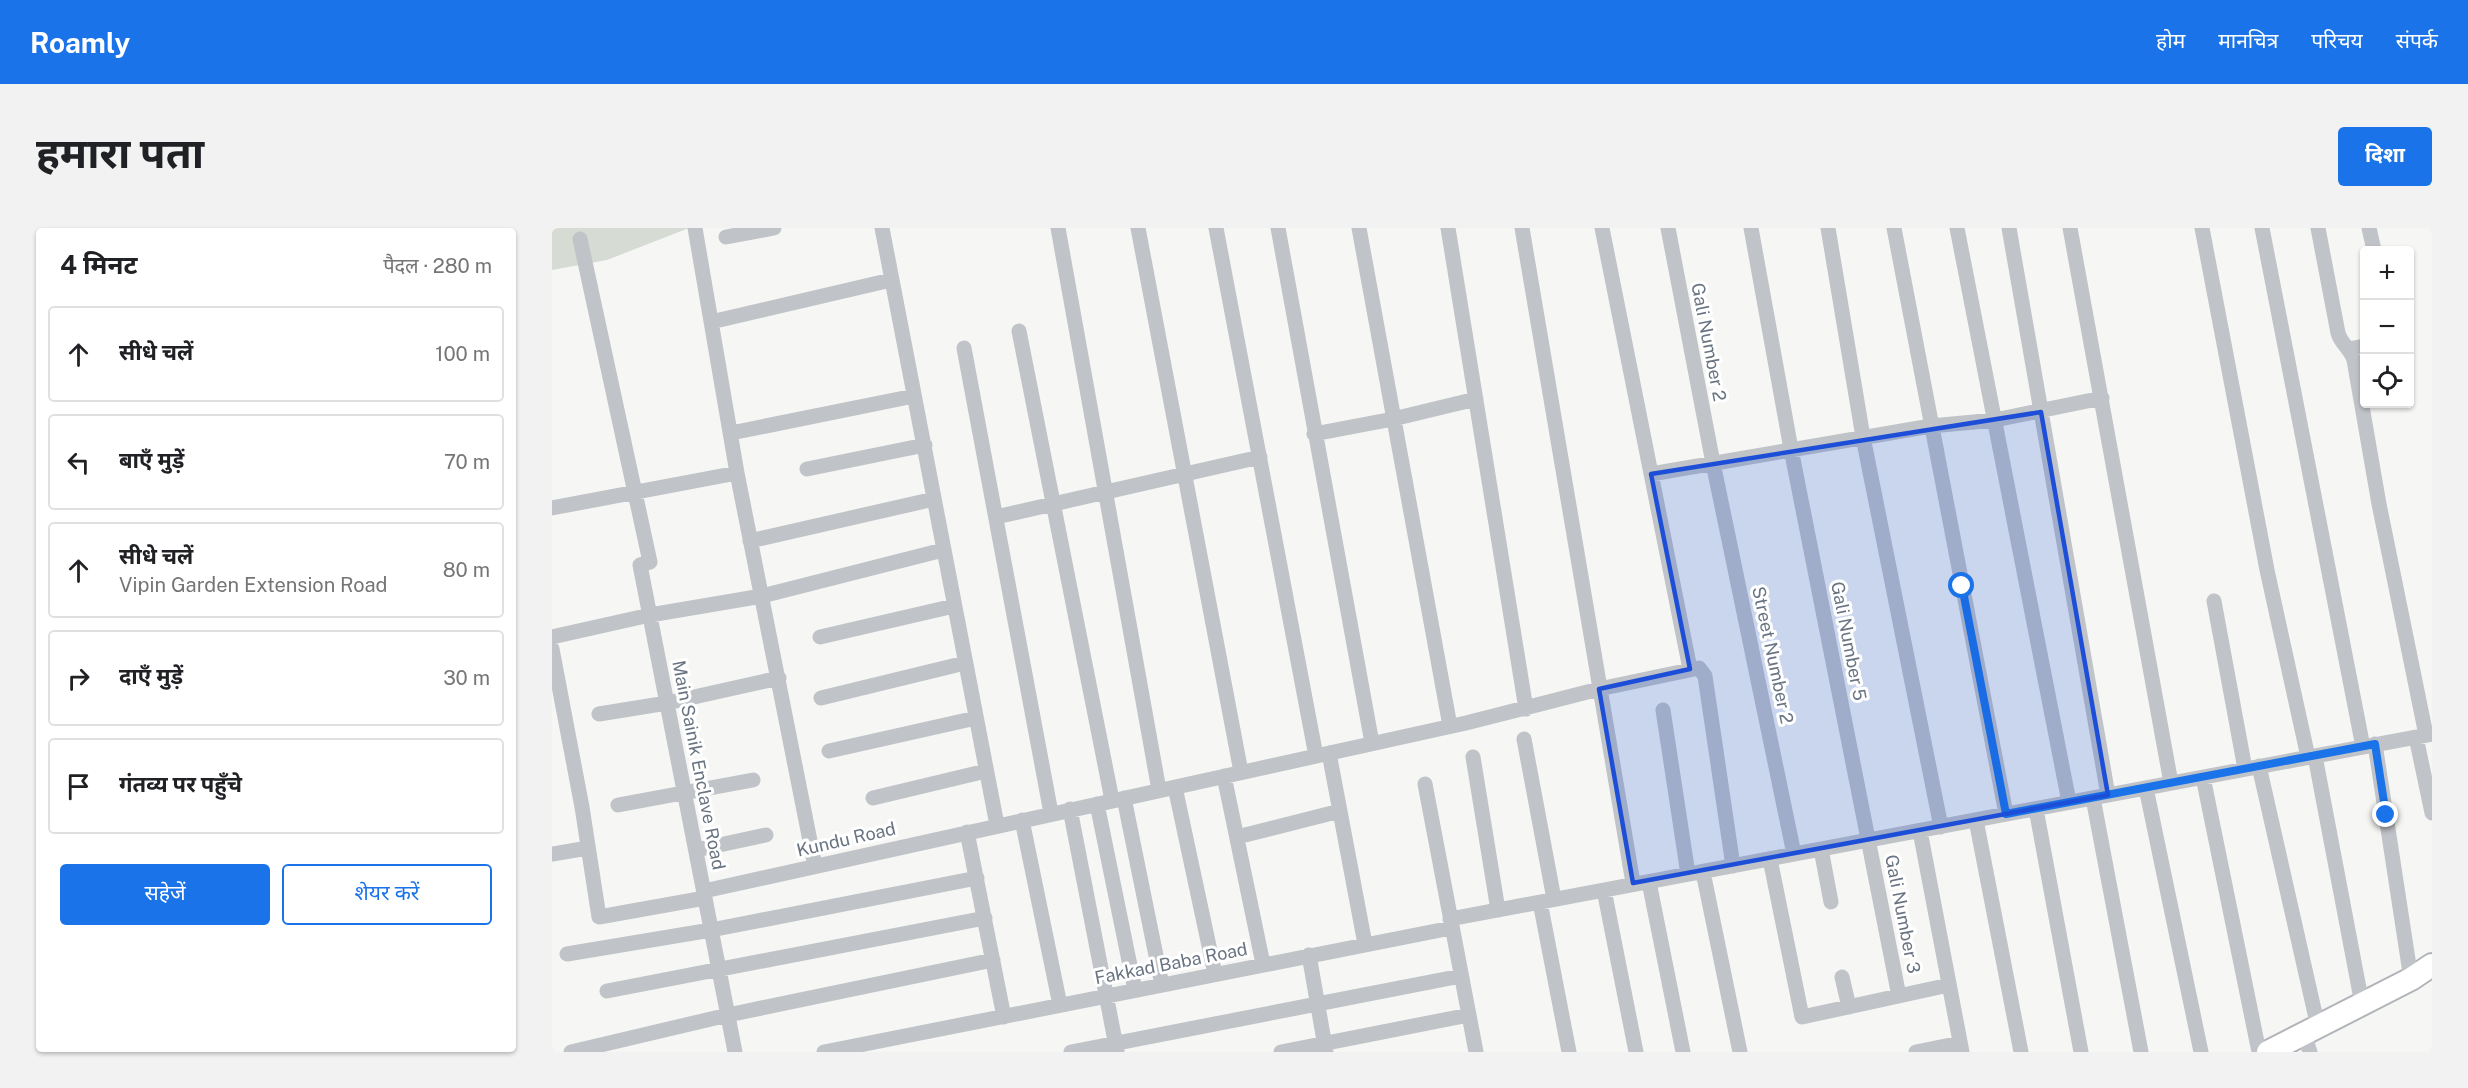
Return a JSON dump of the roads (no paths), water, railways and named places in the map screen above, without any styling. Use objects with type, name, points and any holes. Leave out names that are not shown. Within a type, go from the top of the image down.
[{"type":"street","points":[[695,228],[737,473],[815,866]]},
{"type":"street","points":[[726,237],[774,228]]},
{"type":"street","points":[[882,228],[997,825]]},
{"type":"street","points":[[1058,228],[1159,790]]},
{"type":"street","points":[[1137,228],[1240,772]]},
{"type":"street","points":[[1216,228],[1260,457],[1323,754],[1340,812],[1365,944]]},
{"type":"street","points":[[1278,228],[1372,743]]},
{"type":"street","points":[[1359,228],[1450,726]]},
{"type":"street","points":[[1448,228],[1526,708]]},
{"type":"street","points":[[1522,228],[1633,883]]},
{"type":"street","points":[[1602,228],[1690,669],[1700,668],[1705,676],[1732,866]]},
{"type":"street","name":"Gali Number 2","points":[[1668,228],[1713,463]]},
{"type":"street","name":"Gali Number 5","points":[[1751,228],[1791,449],[1869,840]]},
{"type":"street","points":[[1828,228],[1863,437],[1941,827]]},
{"type":"street","points":[[1894,228],[2006,814]]},
{"type":"street","points":[[1957,228],[2069,802]]},
{"type":"street","points":[[2009,228],[2041,412],[2141,1052]]},
{"type":"street","points":[[2070,228],[2171,783]]},
{"type":"street","points":[[2202,228],[2267,570],[2311,756],[2362,1004]]},
{"type":"street","points":[[2262,228],[2369,746],[2411,979]]},
{"type":"street","points":[[2318,228],[2337,333],[2354,360],[2379,504],[2425,735],[2432,813]]},
{"type":"street","points":[[2368,228],[2373,246]]},
{"type":"street","points":[[580,239],[635,493]]},
{"type":"street","points":[[711,322],[891,280]]},
{"type":"street","points":[[1019,331],[1111,800],[1135,990]]},
{"type":"street","points":[[2349,350],[2360,347]]},
{"type":"street","points":[[964,348],[1052,813]]},
{"type":"street","points":[[731,433],[914,396]]},
{"type":"street","points":[[1651,474],[1931,426],[1995,420],[2102,398]]},
{"type":"street","points":[[1314,434],[1393,419],[1476,399]]},
{"type":"street","points":[[807,469],[925,445]]},
{"type":"street","points":[[996,517],[1260,457]]},
{"type":"street","name":"Street Number 2","points":[[1713,463],[1794,854]]},
{"type":"street","points":[[552,508],[737,473]]},
{"type":"street","name":"Main Sainik Enclave Road","points":[[635,493],[650,562],[640,565],[735,1052]]},
{"type":"street","points":[[750,541],[934,500]]},
{"type":"street","points":[[552,637],[650,615],[762,596],[944,550]]},
{"type":"street","points":[[2214,601],[2310,1038]]},
{"type":"street","points":[[820,637],[954,606]]},
{"type":"street","points":[[552,649],[588,848],[552,854]]},
{"type":"street","points":[[821,698],[965,663]]},
{"type":"street","name":"Kundu Road","points":[[588,848],[599,917],[997,825],[1450,726],[1690,669]]},
{"type":"street","points":[[599,714],[667,703],[778,678]]},
{"type":"street","points":[[1663,710],[1695,873],[1740,1052]]},
{"type":"street","points":[[830,751],[976,718]]},
{"type":"street","name":"Fakkad Baba Road","points":[[824,1052],[900,1045],[1004,1017],[1365,944],[1498,910],[1633,883],[1650,882],[2425,735]]},
{"type":"street","points":[[1524,739],[1569,1052]]},
{"type":"street","points":[[1473,757],[1498,910]]},
{"type":"street","points":[[873,798],[986,771]]},
{"type":"street","points":[[1224,776],[1263,964]]},
{"type":"street","points":[[2203,777],[2259,1052]]},
{"type":"street","points":[[618,805],[753,780]]},
{"type":"street","points":[[1425,784],[1476,1052]]},
{"type":"street","points":[[1175,786],[1215,974]]},
{"type":"street","points":[[2146,788],[2201,1052]]},
{"type":"street","points":[[1111,800],[1162,985]]},
{"type":"street","points":[[1070,809],[1117,1047]]},
{"type":"street","points":[[2036,809],[2081,1052]]},
{"type":"street","points":[[1237,837],[1340,812]]},
{"type":"street","points":[[1022,820],[1060,1005]]},
{"type":"street","points":[[1976,820],[2021,1052]]},
{"type":"street","points":[[1916,1052],[1961,1048],[1920,831]]},
{"type":"street","points":[[967,832],[1004,1017]]},
{"type":"street","points":[[696,850],[766,835]]},
{"type":"street","name":"Gali Number 3","points":[[1869,840],[1899,996]]},
{"type":"street","points":[[1821,849],[1831,902]]},
{"type":"street","points":[[1770,859],[1802,1017],[1949,985]]},
{"type":"street","points":[[567,954],[711,930],[977,878]]},
{"type":"street","points":[[1650,882],[1683,1052]]},
{"type":"street","points":[[1604,890],[1636,1052]]},
{"type":"street","points":[[607,992],[985,918]]},
{"type":"street","points":[[1309,955],[1326,1048]]},
{"type":"street","points":[[571,1052],[728,1015],[993,960]]},
{"type":"street","points":[[2268,1052],[2310,1038],[2362,1004],[2411,979],[2432,965]]},
{"type":"street","points":[[1071,1052],[1117,1047],[1461,976]]},
{"type":"street","points":[[1842,977],[1849,1007]]},
{"type":"street","points":[[1281,1052],[1326,1048],[1469,1015]]}]
